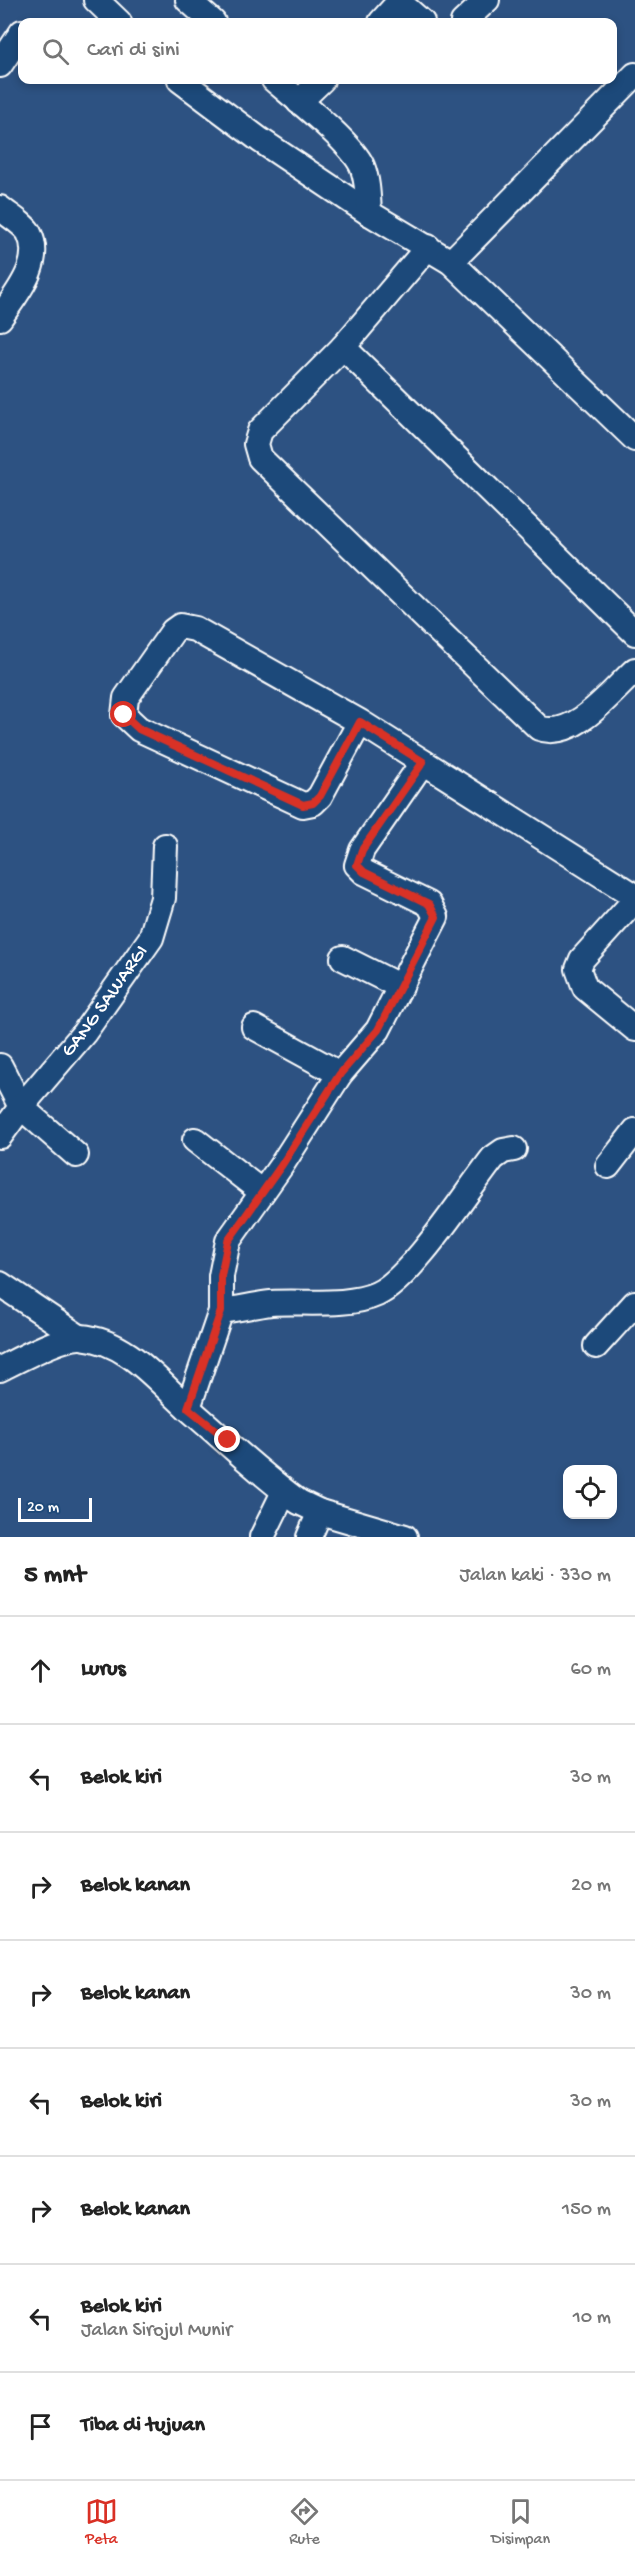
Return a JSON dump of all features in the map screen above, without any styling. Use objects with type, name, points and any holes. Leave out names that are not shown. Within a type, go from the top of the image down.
[{"type":"street","points":[[97,0],[115,18]]},
{"type":"street","points":[[188,0],[208,18]]},
{"type":"street","points":[[468,18],[488,0]]},
{"type":"street","points":[[384,18],[398,1],[417,18]]},
{"type":"street","points":[[0,65],[18,38]]},
{"type":"street","points":[[451,262],[635,75]]},
{"type":"street","points":[[185,84],[260,140],[369,213],[451,262],[635,439]]},
{"type":"street","points":[[279,84],[350,149],[361,164],[367,183],[369,213]]},
{"type":"street","points":[[299,102],[318,84]]},
{"type":"street","points":[[0,208],[28,231],[34,251],[27,276],[0,318]]},
{"type":"street","points":[[428,247],[343,347],[260,431],[256,444],[260,458],[273,474],[539,728],[549,732],[573,726],[635,670]]},
{"type":"street","points":[[343,347],[635,633]]},
{"type":"street","points":[[360,722],[320,796],[313,803],[303,805],[139,729],[124,715],[123,706],[173,632],[180,626],[195,629],[360,722],[635,898],[582,959],[579,969],[585,988],[635,1029]]},
{"type":"street","points":[[188,1408],[221,1311],[221,1276],[228,1241],[281,1166],[340,1074],[378,1030],[436,917],[435,911],[429,904],[364,872],[357,865],[357,859],[423,762]]},
{"type":"street","name":"GANG SAWARGI","points":[[0,1136],[21,1107],[84,1033],[151,938],[163,898],[165,846]]},
{"type":"street","points":[[343,958],[401,987]]},
{"type":"street","points":[[254,1027],[340,1074]]},
{"type":"street","points":[[0,1066],[21,1107],[76,1155]]},
{"type":"street","points":[[609,1166],[635,1131]]},
{"type":"street","points":[[195,1140],[262,1192]]},
{"type":"street","points":[[221,1311],[270,1304],[352,1300],[375,1295],[387,1288],[431,1241],[493,1158],[503,1151],[514,1149]]},
{"type":"street","points":[[0,1284],[79,1337],[114,1347],[139,1361],[188,1408],[284,1492],[321,1512],[405,1537]]},
{"type":"street","points":[[597,1346],[635,1303]]},
{"type":"street","points":[[0,1369],[37,1351],[79,1337]]},
{"type":"street","points":[[262,1537],[284,1492]]},
{"type":"street","points":[[309,1537],[321,1512]]},
{"type":"route","points":[[124,715],[129,723],[139,729],[295,804],[313,803],[320,796],[360,722],[423,762],[362,850],[357,859],[357,865],[364,872],[429,904],[435,911],[436,917],[378,1030],[340,1074],[281,1166],[228,1241],[221,1276],[221,1311],[188,1408],[228,1440]]}]
